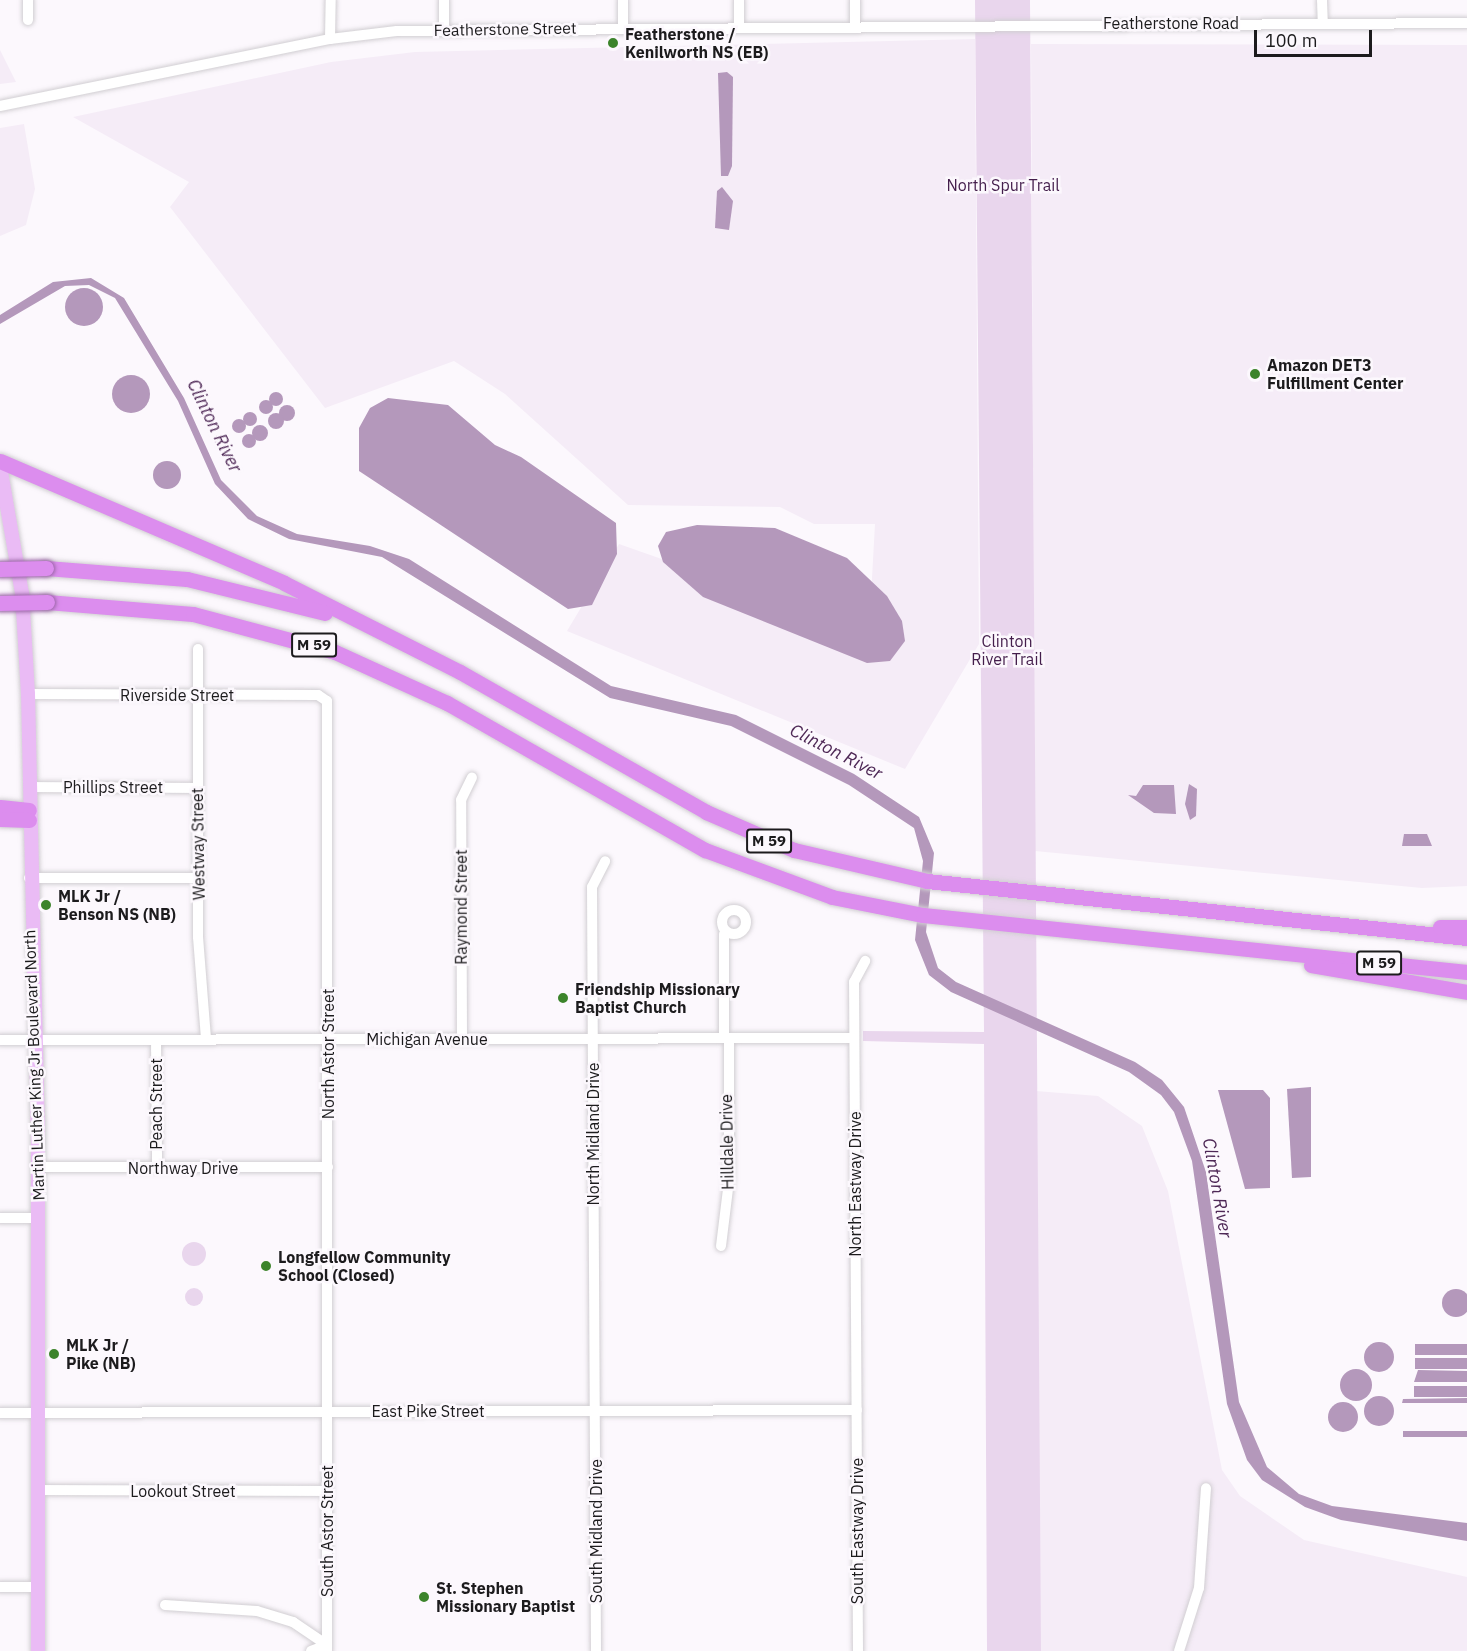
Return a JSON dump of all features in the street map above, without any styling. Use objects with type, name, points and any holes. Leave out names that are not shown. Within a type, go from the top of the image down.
[{"type":"highway","points":[[0,461],[284,584],[382,634]]},
{"type":"highway","name":"M 59","points":[[0,569],[46,568],[215,584],[382,634],[735,826],[815,857],[903,877],[948,884],[1467,938]]},
{"type":"highway","name":"M 59","points":[[0,603],[47,602],[193,614],[335,652],[447,703],[705,850],[792,885],[899,912],[1467,972]]},
{"type":"highway","points":[[0,807],[29,815]]},
{"type":"highway","points":[[0,819],[29,815]]},
{"type":"highway","points":[[1338,924],[1467,927]]},
{"type":"highway","points":[[1291,953],[1304,964],[1467,992]]},
{"type":"main road","name":"Martin Luther King Jr Boulevard North","points":[[0,466],[19,570],[28,694],[29,878],[36,1040],[38,1167],[38,1651]]},
{"type":"street","points":[[28,0],[28,20]]},
{"type":"street","points":[[330,39],[331,0]]},
{"type":"street","points":[[444,0],[444,30]]},
{"type":"street","points":[[623,0],[623,27]]},
{"type":"street","points":[[739,0],[739,26]]},
{"type":"street","points":[[855,0],[855,24]]},
{"type":"street","points":[[1322,0],[1323,23]]},
{"type":"street","name":"Featherstone Street","points":[[0,106],[330,39],[444,30],[1018,22]]},
{"type":"street","name":"Featherstone Road","points":[[1018,22],[1467,23]]},
{"type":"street","name":"Westway Street","points":[[198,649],[198,878],[206,1040]]},
{"type":"street","name":"Riverside Street","points":[[28,694],[325,698]]},
{"type":"street","name":"North Astor Street","points":[[325,698],[328,1412]]},
{"type":"street","name":"Raymond Street","points":[[462,1039],[461,800],[472,777]]},
{"type":"street","name":"Phillips Street","points":[[29,787],[197,788]]},
{"type":"street","name":"North Midland Drive","points":[[595,1411],[592,886],[605,861]]},
{"type":"street","points":[[29,878],[198,878]]},
{"type":"street","name":"Hilldale Drive","points":[[721,1246],[729,1179],[724,934]]},
{"type":"street","name":"North Eastway Drive","points":[[856,1410],[854,982],[865,961]]},
{"type":"street","name":"Michigan Avenue","points":[[0,1040],[854,1038]]},
{"type":"street","name":"Peach Street","points":[[156,1040],[157,1167]]},
{"type":"street","name":"Northway Drive","points":[[38,1167],[328,1167]]},
{"type":"street","points":[[0,1218],[38,1218]]},
{"type":"street","name":"East Pike Street","points":[[0,1413],[856,1410]]},
{"type":"street","name":"South Eastway Drive","points":[[856,1410],[858,1651]]},
{"type":"street","name":"South Midland Drive","points":[[595,1411],[596,1651]]},
{"type":"street","name":"South Astor Street","points":[[327,1648],[328,1412]]},
{"type":"street","points":[[1179,1651],[1198,1588],[1206,1488]]},
{"type":"street","name":"Lookout Street","points":[[38,1490],[328,1491]]},
{"type":"street","points":[[0,1587],[38,1587]]},
{"type":"street","points":[[165,1605],[257,1611],[293,1623],[327,1648]]},
{"type":"street","points":[[311,1651],[327,1648]]},
{"type":"shaded area","points":[[975,39],[979,644],[905,769],[567,631],[619,544],[869,632],[875,524],[814,524],[780,507],[628,505],[505,394],[454,361],[325,408],[170,207],[189,182],[73,117],[331,62],[415,52]]},
{"type":"shaded area","points":[[1031,44],[1467,45],[1467,886],[1422,888],[1035,851]]},
{"type":"shaded area","points":[[0,50],[16,82],[0,84]]},
{"type":"shaded area","points":[[727,72],[733,77],[732,166],[728,176],[721,176],[718,73]]},
{"type":"shaded area","points":[[24,124],[35,189],[26,225],[0,236],[0,128]]},
{"type":"shaded area","points":[[722,187],[733,201],[729,230],[715,228],[717,191]]},
{"type":"shaded area","points":[[91,278],[124,298],[184,398],[221,480],[257,516],[297,534],[370,546],[409,559],[611,686],[736,715],[854,774],[919,817],[934,853],[926,932],[938,968],[956,982],[1135,1062],[1162,1080],[1184,1107],[1206,1172],[1239,1402],[1267,1467],[1299,1494],[1332,1506],[1467,1523],[1467,1541],[1341,1520],[1305,1507],[1262,1480],[1247,1460],[1227,1404],[1192,1161],[1174,1112],[1161,1095],[1129,1072],[951,992],[929,975],[915,940],[923,861],[914,828],[849,785],[731,726],[610,698],[382,557],[289,539],[248,519],[215,484],[178,401],[115,298],[89,285],[65,286],[0,324],[0,315],[53,282]]},
{"type":"shaded area","points":[[84,288],[98,293],[103,307],[98,321],[84,326],[70,321],[65,307],[70,293]]},
{"type":"shaded area","points":[[131,375],[138,376],[144,381],[149,387],[149,401],[144,407],[138,412],[131,413],[124,412],[118,407],[113,401],[112,394],[113,387],[118,381],[124,376]]},
{"type":"shaded area","points":[[273,392],[279,392],[283,399],[279,406],[273,406],[269,402],[269,396]]},
{"type":"shaded area","points":[[388,398],[448,405],[495,445],[521,457],[616,523],[617,554],[592,605],[568,609],[359,471],[359,428],[370,408]]},
{"type":"shaded area","points":[[263,400],[269,400],[273,407],[269,414],[263,414],[259,410],[259,404]]},
{"type":"shaded area","points":[[287,405],[293,407],[295,413],[293,419],[287,421],[281,419],[279,413],[281,407]]},
{"type":"shaded area","points":[[247,412],[253,412],[257,419],[253,426],[247,426],[243,422],[243,416]]},
{"type":"shaded area","points":[[276,413],[282,415],[284,421],[282,427],[276,429],[270,427],[268,421],[270,415]]},
{"type":"shaded area","points":[[239,419],[244,421],[246,426],[244,431],[239,433],[234,431],[232,426],[234,421]]},
{"type":"shaded area","points":[[260,425],[268,433],[260,441],[252,433]]},
{"type":"shaded area","points":[[246,434],[252,434],[256,441],[252,448],[246,448],[242,444],[242,438]]},
{"type":"shaded area","points":[[217,435],[234,458],[229,462],[212,439]]},
{"type":"shaded area","points":[[167,461],[177,465],[181,475],[177,485],[167,489],[157,485],[153,475],[157,465]]},
{"type":"shaded area","points":[[697,525],[775,528],[847,558],[887,596],[902,621],[905,641],[890,661],[867,663],[703,597],[663,562],[658,546],[666,532]]},
{"type":"shaded area","points":[[1189,784],[1197,789],[1196,816],[1190,820],[1185,804]]},
{"type":"shaded area","points":[[1143,785],[1174,785],[1176,814],[1154,813],[1128,795],[1136,796]]},
{"type":"shaded area","points":[[1404,834],[1427,834],[1432,846],[1402,846]]},
{"type":"shaded area","points":[[1311,1087],[1311,1177],[1292,1178],[1287,1089]]},
{"type":"shaded area","points":[[1218,1090],[1263,1090],[1270,1098],[1270,1188],[1245,1189]]},
{"type":"shaded area","points":[[1036,1091],[1098,1096],[1142,1126],[1168,1191],[1222,1470],[1240,1496],[1304,1540],[1467,1577],[1467,1651],[1039,1651]]},
{"type":"shaded area","points":[[1456,1289],[1466,1293],[1470,1303],[1466,1313],[1456,1317],[1446,1313],[1442,1303],[1446,1293]]},
{"type":"shaded area","points":[[1379,1342],[1385,1343],[1393,1351],[1393,1363],[1385,1371],[1379,1372],[1373,1371],[1365,1363],[1364,1357],[1365,1351],[1373,1343]]},
{"type":"shaded area","points":[[1415,1344],[1467,1344],[1467,1355],[1415,1355]]},
{"type":"shaded area","points":[[1415,1358],[1467,1358],[1467,1369],[1415,1369]]},
{"type":"shaded area","points":[[1356,1369],[1367,1374],[1372,1385],[1367,1396],[1356,1401],[1345,1396],[1340,1385],[1345,1374]]},
{"type":"shaded area","points":[[1418,1370],[1467,1371],[1467,1382],[1414,1382]]},
{"type":"shaded area","points":[[1414,1386],[1467,1386],[1467,1397],[1414,1397]]},
{"type":"shaded area","points":[[1379,1396],[1385,1397],[1393,1405],[1393,1417],[1385,1425],[1379,1426],[1373,1425],[1365,1417],[1364,1411],[1365,1405],[1373,1397]]},
{"type":"shaded area","points":[[1467,1398],[1467,1403],[1402,1403],[1403,1399]]},
{"type":"shaded area","points":[[1343,1402],[1354,1406],[1358,1417],[1354,1428],[1343,1432],[1332,1428],[1328,1417],[1332,1406]]},
{"type":"shaded area","points":[[1403,1431],[1467,1431],[1467,1437],[1403,1437]]},
{"type":"green space","name":"Clinton River Trail","points":[[975,0],[1030,0],[1041,1651],[987,1651],[984,1044],[863,1041],[863,1031],[984,1032]]},
{"type":"green space","points":[[194,1242],[203,1245],[206,1254],[203,1263],[194,1266],[185,1263],[182,1254],[185,1245]]},
{"type":"green space","points":[[194,1288],[200,1291],[203,1297],[200,1303],[194,1306],[188,1303],[185,1297],[188,1291]]},
{"type":"place","name":"Featherstone / Kenilworth NS (EB)","points":[[613,43]]},
{"type":"place","name":"Amazon DET3 Fulfillment Center","points":[[1255,374]]},
{"type":"place","name":"MLK Jr / Benson NS (NB)","points":[[46,905]]},
{"type":"place","name":"Friendship Missionary Baptist Church","points":[[563,998]]},
{"type":"place","name":"Longfellow Community School (Closed)","points":[[266,1266]]},
{"type":"place","name":"MLK Jr / Pike (NB)","points":[[54,1354]]},
{"type":"place","name":"St. Stephen Missionary Baptist","points":[[424,1597]]},
{"type":"park label","name":"North Spur Trail","points":[[1003,185]]},
{"type":"water label","name":"Clinton River","points":[[214,426]]},
{"type":"water label","name":"Clinton River","points":[[836,752]]},
{"type":"water label","name":"Clinton River","points":[[1217,1188]]}]
